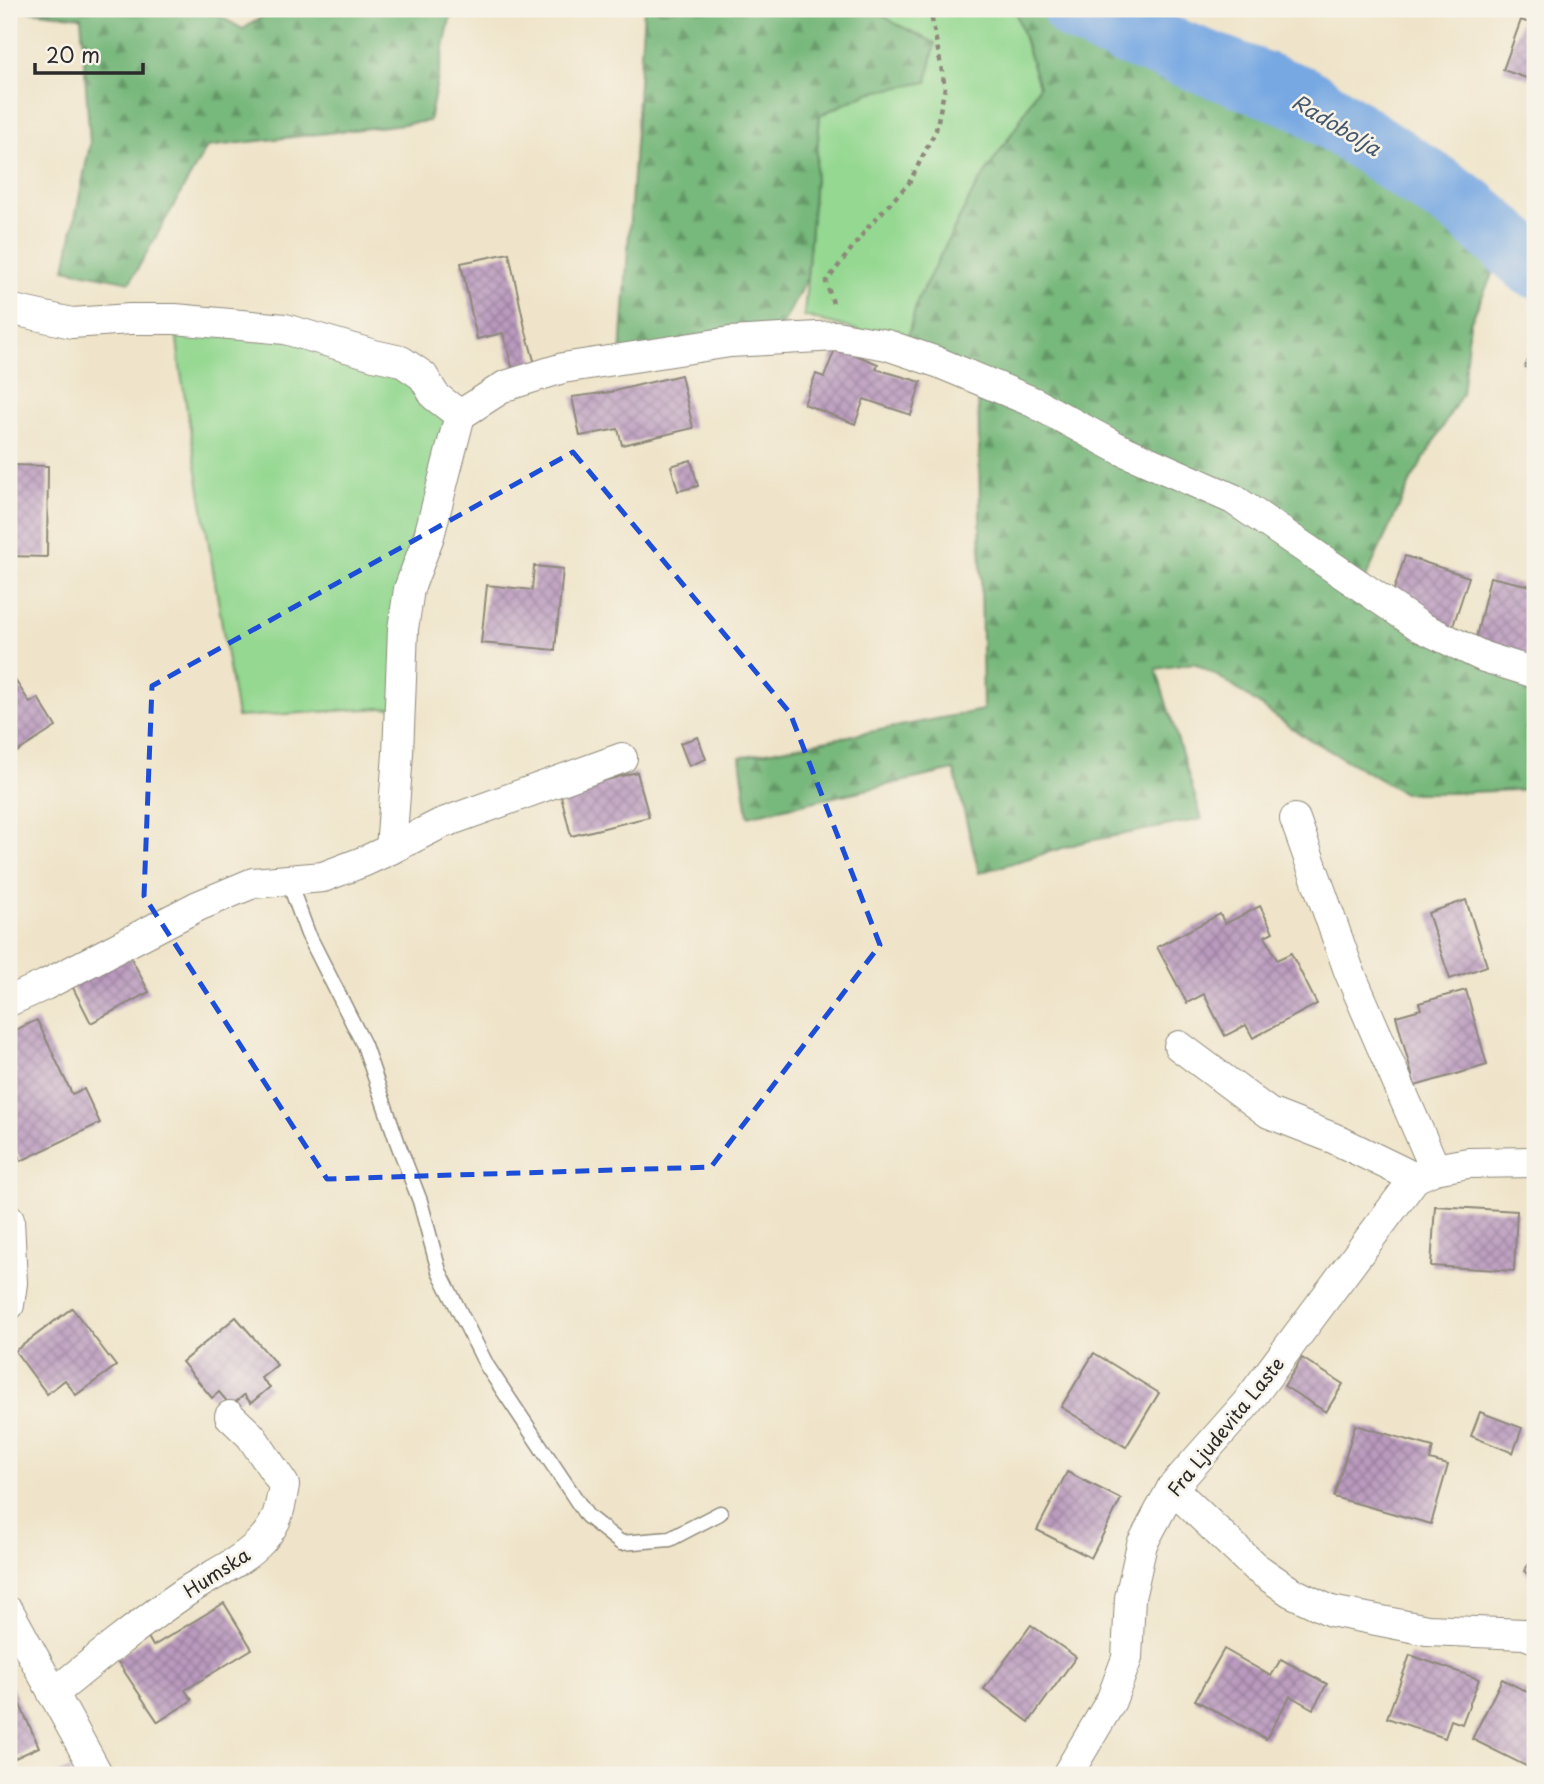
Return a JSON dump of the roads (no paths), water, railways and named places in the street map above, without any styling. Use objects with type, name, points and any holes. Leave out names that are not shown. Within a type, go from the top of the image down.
[{"type":"street","points":[[9,309],[72,323],[189,319],[285,328],[401,361],[423,376],[435,396],[460,415]]},
{"type":"street","points":[[391,849],[403,629],[409,589],[429,536],[460,415],[505,386],[563,368],[730,342],[836,336],[887,345],[937,362],[1032,402],[1121,449],[1233,499],[1421,626],[1484,657],[1535,673]]},
{"type":"street","points":[[9,1002],[209,902],[253,883],[323,877],[365,861],[440,824],[622,758]]},
{"type":"street","points":[[1295,818],[1425,1173]]},
{"type":"street","points":[[1179,1046],[1269,1113],[1425,1173],[1468,1163],[1535,1162]]},
{"type":"street","name":"Fra Ljudevita Laste","points":[[1067,1775],[1111,1701],[1127,1658],[1130,1598],[1142,1544],[1172,1488],[1246,1404],[1425,1173]]},
{"type":"street","points":[[9,1219],[12,1283],[9,1305]]},
{"type":"street","name":"Humska","points":[[53,1694],[153,1614],[195,1585],[234,1563],[263,1540],[278,1518],[284,1485],[251,1436],[230,1416]]},
{"type":"street","points":[[1172,1488],[1255,1567],[1291,1592],[1331,1611],[1427,1630],[1524,1634],[1535,1638]]},
{"type":"street","points":[[9,1612],[98,1775]]},
{"type":"lane","points":[[288,880],[308,934],[364,1045],[420,1201],[439,1271],[487,1366],[587,1516],[621,1543],[670,1539],[719,1513]]},
{"type":"waterway","name":"Radobolja","points":[[1075,9],[1110,27],[1304,99],[1468,208],[1535,266]]}]
